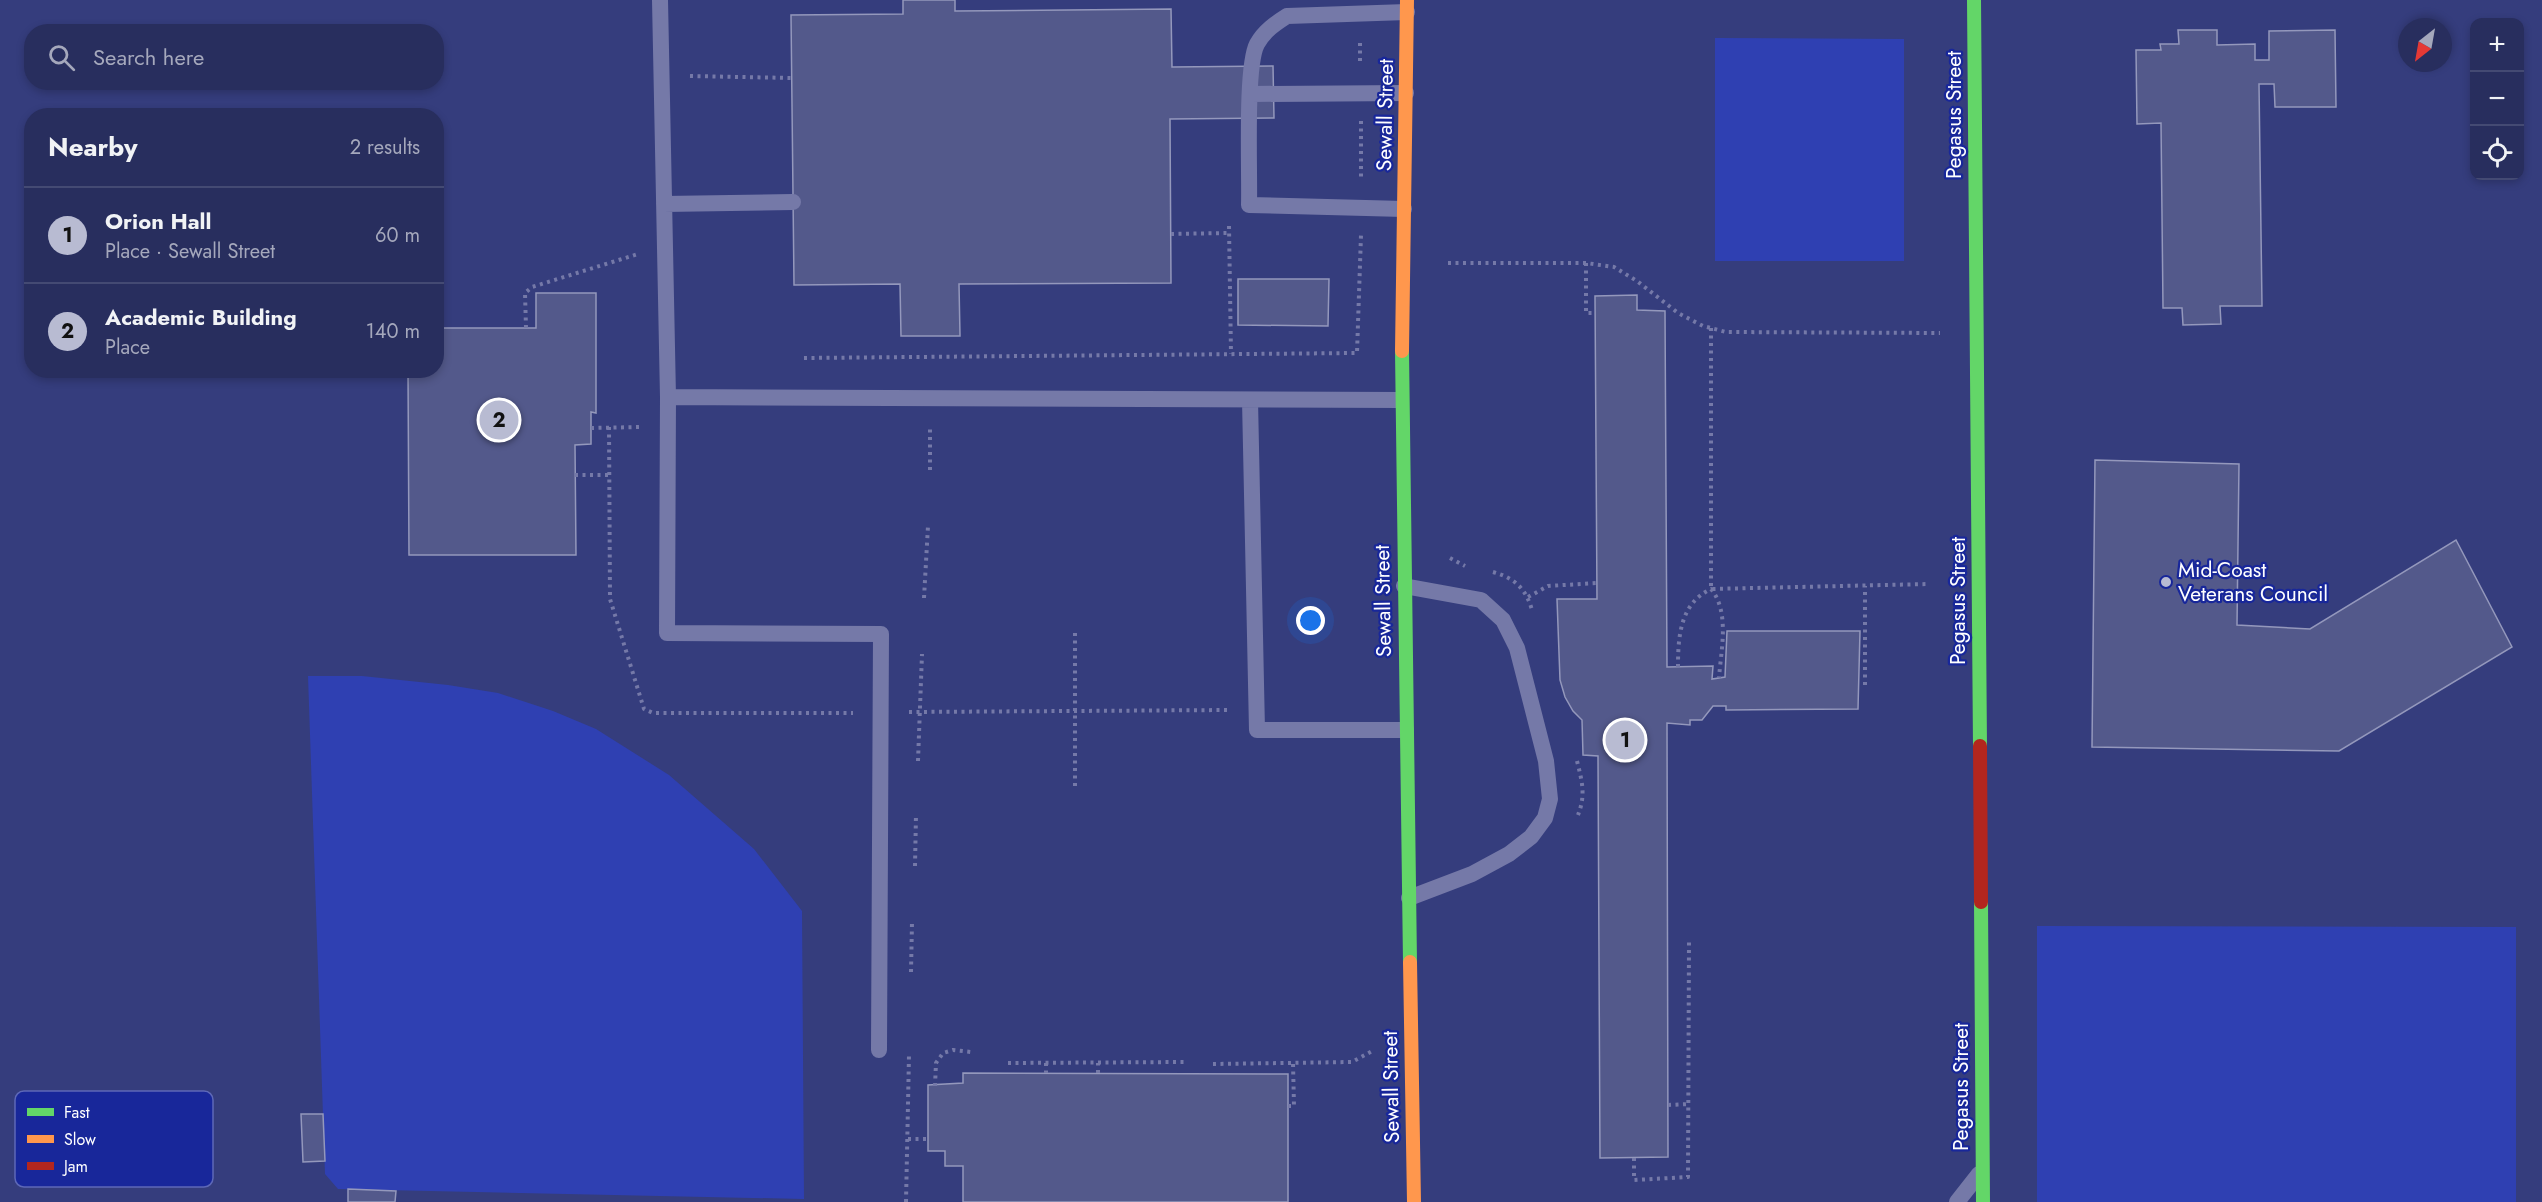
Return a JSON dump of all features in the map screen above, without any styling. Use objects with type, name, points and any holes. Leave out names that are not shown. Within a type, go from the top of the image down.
[{"type":"street","name":"Pegasus Street","points":[[1974,0],[1983,1202]]},
{"type":"street","name":"Sewall Street","points":[[1407,6],[1401,400],[1414,1202]]},
{"type":"lane","points":[[660,0],[668,397],[667,633],[881,634],[879,1050]]},
{"type":"lane","points":[[1404,209],[1249,205],[1252,58],[1258,43],[1271,27],[1287,16],[1407,6]]},
{"type":"lane","points":[[1251,94],[1406,93]]},
{"type":"lane","points":[[664,204],[793,202]]},
{"type":"lane","points":[[668,397],[1401,400]]},
{"type":"lane","points":[[1250,400],[1257,730],[1406,730]]},
{"type":"lane","points":[[1404,586],[1481,600],[1503,620],[1517,648],[1546,761],[1550,799],[1545,818],[1531,837],[1509,854],[1472,874],[1409,898]]},
{"type":"lane","points":[[1957,1202],[1983,1169]]},
{"type":"path","points":[[662,75],[792,78]]},
{"type":"path","points":[[1171,234],[1229,232]]},
{"type":"path","points":[[526,328],[525,293],[532,287],[665,246]]},
{"type":"path","points":[[1448,263],[1586,263],[1614,267],[1637,281],[1678,313],[1711,328],[1726,332],[1976,333]]},
{"type":"path","points":[[1586,263],[1586,313],[1596,313]]},
{"type":"path","points":[[1711,328],[1711,589],[1719,599],[1721,613],[1719,678]]},
{"type":"path","points":[[804,358],[1357,353]]},
{"type":"path","points":[[930,420],[930,470]]},
{"type":"path","points":[[591,428],[668,428]]},
{"type":"path","points":[[575,475],[609,475]]},
{"type":"path","points":[[924,598],[928,526]]},
{"type":"path","points":[[1528,597],[1548,586],[1597,583]]},
{"type":"path","points":[[1678,667],[1678,638],[1683,620],[1700,594],[1711,589],[1928,584]]},
{"type":"path","points":[[1865,586],[1865,685]]},
{"type":"path","points":[[1075,633],[1075,786]]},
{"type":"path","points":[[918,761],[922,654]]},
{"type":"path","points":[[909,712],[1232,710]]},
{"type":"path","points":[[915,866],[916,814]]},
{"type":"path","points":[[911,973],[912,922]]},
{"type":"path","points":[[1634,1158],[1634,1180],[1689,1177],[1689,942]]},
{"type":"path","points":[[1213,1064],[1352,1062],[1377,1048]]},
{"type":"path","points":[[906,1202],[909,1050]]},
{"type":"path","points":[[935,1086],[936,1063],[943,1053],[952,1050],[971,1052]]},
{"type":"path","points":[[1008,1063],[1185,1062]]},
{"type":"path","points":[[1046,1063],[1046,1073]]},
{"type":"path","points":[[1098,1063],[1098,1073]]},
{"type":"path","points":[[1288,1106],[1294,1106],[1293,1063]]},
{"type":"path","points":[[1668,1105],[1689,1104]]},
{"type":"path","points":[[907,1139],[928,1139]]},
{"type":"shaded area","points":[[1715,38],[1904,39],[1904,261],[1715,261]]},
{"type":"shaded area","points":[[308,676],[362,676],[448,685],[498,693],[553,711],[596,729],[669,775],[754,849],[802,911],[804,1199],[338,1189],[325,1174]]},
{"type":"shaded area","points":[[2037,926],[2516,927],[2516,1202],[2037,1202]]},
{"type":"building","points":[[903,0],[955,0],[955,11],[1171,9],[1172,67],[1273,66],[1274,118],[1170,119],[1171,283],[959,284],[960,336],[901,336],[900,284],[794,285],[791,15],[903,14]]},
{"type":"building","points":[[2178,30],[2217,30],[2217,45],[2255,44],[2255,60],[2269,60],[2269,31],[2335,30],[2336,107],[2275,107],[2274,84],[2259,84],[2262,306],[2220,306],[2221,324],[2183,325],[2182,308],[2163,308],[2161,123],[2137,124],[2136,50],[2161,50],[2160,44],[2179,44]]},
{"type":"building","points":[[1238,279],[1329,279],[1328,326],[1238,325]]},
{"type":"building","points":[[536,293],[596,293],[596,413],[591,412],[591,444],[575,445],[576,555],[409,555],[408,378],[444,378],[444,328],[536,328]]},
{"type":"building","points":[[1637,295],[1637,310],[1665,311],[1667,667],[1713,666],[1712,679],[1725,677],[1727,631],[1860,631],[1858,709],[1726,710],[1726,706],[1713,706],[1702,720],[1690,720],[1690,725],[1667,723],[1668,1157],[1600,1158],[1598,756],[1583,755],[1582,720],[1573,711],[1565,697],[1560,680],[1557,599],[1597,599],[1595,296]]},
{"type":"building","name":"Mid-Coast Veterans Council","points":[[2095,460],[2239,464],[2237,625],[2310,629],[2456,540],[2512,647],[2339,751],[2092,747]]},
{"type":"building","points":[[963,1073],[1288,1074],[1288,1202],[963,1202],[963,1166],[945,1166],[945,1151],[928,1151],[928,1085],[963,1083]]},
{"type":"building","points":[[301,1114],[323,1114],[325,1161],[303,1162]]},
{"type":"building","points":[[348,1189],[396,1191],[395,1202],[348,1202]]},
{"type":"traffic: fast","points":[[1974,0],[1980,746]]},
{"type":"traffic: fast","points":[[1402,351],[1410,962]]},
{"type":"traffic: fast","points":[[1981,902],[1983,1202]]},
{"type":"traffic: slow","points":[[1402,351],[1407,0]]},
{"type":"traffic: slow","points":[[1410,962],[1414,1202]]},
{"type":"traffic: jam","points":[[1980,746],[1981,902]]},
{"type":"place","name":"Academic Building","points":[[499,420]]},
{"type":"place","name":"Mid-Coast Veterans Council","points":[[2166,582]]},
{"type":"place","name":"Orion Hall","points":[[1625,740]]}]
